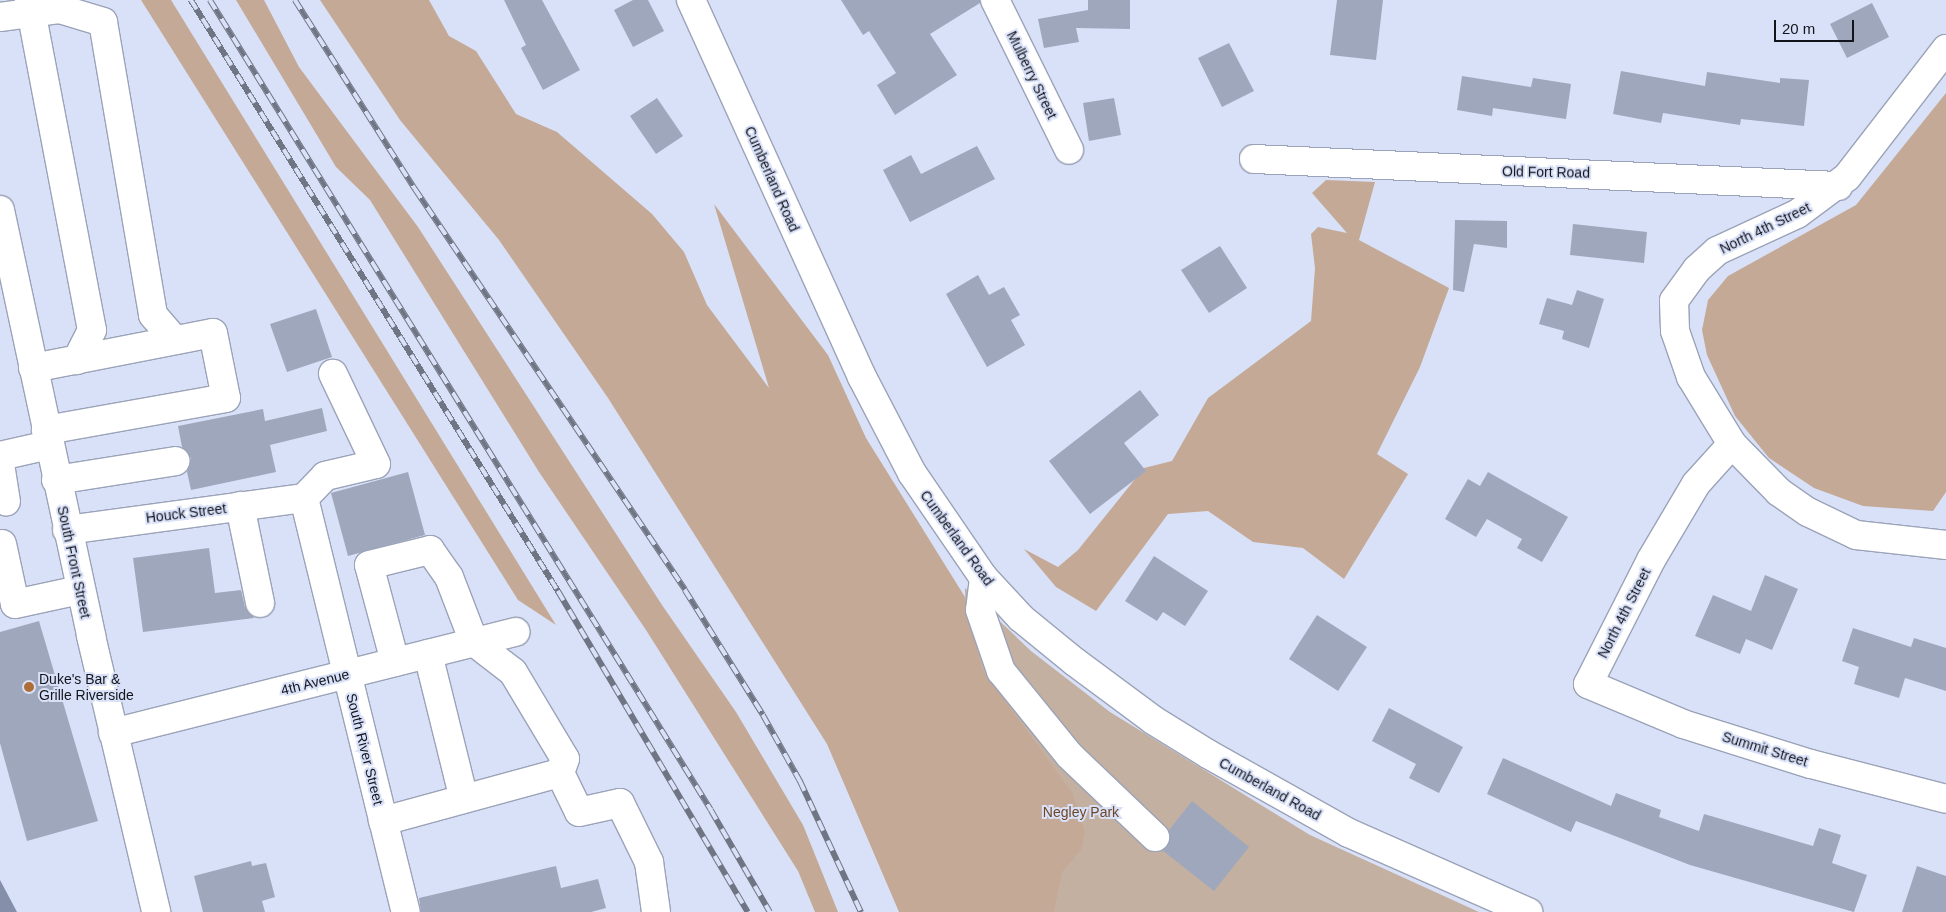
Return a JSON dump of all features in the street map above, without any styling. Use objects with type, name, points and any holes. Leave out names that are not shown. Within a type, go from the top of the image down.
[{"type":"street","name":"Cumberland Road","points":[[691,0],[862,377],[912,473],[984,578],[1021,618],[1075,662],[1153,720],[1208,754],[1349,833],[1528,912]]},
{"type":"street","name":"Mulberry Street","points":[[995,0],[1069,150]]},
{"type":"street","points":[[30,5],[92,330],[77,360]]},
{"type":"street","points":[[0,17],[30,5],[86,12],[153,315],[175,340]]},
{"type":"street","name":"North 4th Street","points":[[1588,684],[1614,629],[1696,484],[1732,444],[1691,377],[1679,348],[1674,301],[1678,292],[1717,251],[1798,214],[1838,186],[1946,49]]},
{"type":"street","name":"Old Fort Road","points":[[1254,160],[1838,186]]},
{"type":"street","name":"South Front Street","points":[[0,210],[3,244],[33,368],[80,590],[156,912]]},
{"type":"street","points":[[92,330],[108,338],[117,336],[144,328],[153,315]]},
{"type":"street","points":[[0,456],[47,438],[226,398],[213,333],[33,368]]},
{"type":"street","points":[[304,498],[325,476],[376,464],[333,374]]},
{"type":"street","points":[[1732,444],[1779,492],[1840,529],[1884,541],[1946,545]]},
{"type":"street","points":[[56,480],[176,461]]},
{"type":"street","points":[[0,464],[6,502]]},
{"type":"street","name":"Houck Street","points":[[67,530],[304,498]]},
{"type":"street","name":"South River Street","points":[[304,498],[406,912]]},
{"type":"street","points":[[240,506],[260,603]]},
{"type":"street","points":[[2,544],[15,604],[80,590]]},
{"type":"street","points":[[395,662],[369,565],[430,550],[449,577],[474,642],[513,672],[565,759],[560,774],[579,812],[620,803],[649,862],[656,912]]},
{"type":"street","points":[[984,578],[980,610],[1001,670],[1069,755],[1155,837]]},
{"type":"street","name":"4th Avenue","points":[[113,733],[516,632]]},
{"type":"street","points":[[428,654],[464,799]]},
{"type":"street","name":"Summit Street","points":[[1588,684],[1683,724],[1811,764],[1946,799]]},
{"type":"street","points":[[383,821],[560,774]]},
{"type":"green space","name":"Negley Park","points":[[965,588],[1031,651],[1110,712],[1310,835],[1479,912],[1004,912],[969,779]]},
{"type":"shaded area","points":[[141,0],[171,0],[556,625],[518,600]]},
{"type":"shaded area","points":[[236,0],[264,0],[299,67],[418,227],[662,605],[736,712],[803,825],[838,912],[815,912],[798,871],[646,630],[539,472],[370,200],[336,167]]},
{"type":"shaded area","points":[[320,0],[429,0],[449,36],[476,51],[516,114],[557,132],[652,214],[684,252],[707,305],[769,388],[714,204],[828,355],[866,438],[965,597],[982,669],[1073,794],[1085,833],[1081,850],[1062,872],[1054,912],[899,912],[827,744],[608,398],[499,240],[400,120]]},
{"type":"shaded area","points":[[1946,93],[1946,492],[1933,511],[1863,506],[1814,488],[1769,458],[1735,416],[1707,355],[1702,330],[1708,300],[1728,276],[1856,205]]},
{"type":"shaded area","points":[[1326,180],[1375,182],[1359,240],[1449,288],[1420,367],[1377,454],[1408,474],[1344,579],[1303,548],[1253,542],[1208,511],[1168,514],[1096,611],[1056,587],[1024,549],[1058,567],[1078,550],[1144,468],[1172,461],[1208,398],[1311,321],[1315,268],[1311,234],[1318,227],[1347,233],[1312,193]]},
{"type":"water","points":[[0,880],[17,912],[0,912]]},
{"type":"building","points":[[504,0],[542,0],[580,70],[543,90],[521,48],[526,45]]},
{"type":"building","points":[[633,0],[648,0],[664,31],[633,47],[614,10]]},
{"type":"building","points":[[841,0],[980,0],[980,3],[930,34],[957,75],[895,115],[877,85],[896,73],[869,31],[863,35]]},
{"type":"building","points":[[1088,0],[1130,0],[1130,29],[1076,28],[1079,42],[1044,48],[1038,19],[1088,10]]},
{"type":"building","points":[[1337,0],[1383,0],[1376,60],[1330,55]]},
{"type":"building","points":[[1872,3],[1889,37],[1847,58],[1830,24]]},
{"type":"building","points":[[1229,43],[1254,91],[1222,107],[1198,58]]},
{"type":"building","points":[[1621,71],[1705,86],[1707,72],[1780,83],[1780,78],[1809,80],[1804,126],[1741,119],[1740,125],[1663,113],[1661,123],[1613,114]]},
{"type":"building","points":[[1462,76],[1531,87],[1533,78],[1571,84],[1566,119],[1493,108],[1492,116],[1457,110]]},
{"type":"building","points":[[657,98],[683,136],[656,154],[630,116]]},
{"type":"building","points":[[1114,98],[1121,135],[1089,141],[1083,103]]},
{"type":"building","points":[[977,146],[995,179],[910,222],[883,170],[911,155],[921,174]]},
{"type":"building","points":[[1455,220],[1507,221],[1507,248],[1474,244],[1464,292],[1453,290]]},
{"type":"building","points":[[1573,224],[1647,232],[1644,263],[1570,255]]},
{"type":"building","points":[[1220,246],[1247,288],[1209,313],[1181,270]]},
{"type":"building","points":[[978,275],[989,295],[1004,287],[1020,315],[1011,320],[1025,345],[987,367],[946,294]]},
{"type":"building","points":[[1577,290],[1604,299],[1589,348],[1562,339],[1564,331],[1539,324],[1547,298],[1572,305]]},
{"type":"building","points":[[316,309],[332,357],[287,372],[270,324]]},
{"type":"building","points":[[1140,390],[1159,415],[1124,443],[1146,471],[1090,514],[1049,461]]},
{"type":"building","points":[[322,408],[327,431],[270,445],[276,472],[191,490],[187,472],[191,458],[182,447],[178,426],[263,409],[265,421]]},
{"type":"building","points":[[408,472],[425,535],[348,556],[331,493]]},
{"type":"building","points":[[1488,472],[1568,517],[1542,562],[1517,548],[1522,539],[1487,519],[1476,537],[1445,519],[1468,479],[1480,486]]},
{"type":"building","points":[[209,548],[215,593],[241,590],[245,607],[254,618],[143,632],[133,558]]},
{"type":"building","points":[[1154,556],[1208,591],[1185,626],[1163,612],[1157,621],[1125,601]]},
{"type":"building","points":[[1765,575],[1798,589],[1772,650],[1746,639],[1740,654],[1695,636],[1713,595],[1751,611]]},
{"type":"building","points":[[1317,615],[1367,647],[1338,691],[1289,659]]},
{"type":"building","name":"Duke's Bar & Grille Riverside","points":[[39,621],[98,821],[27,841],[0,743],[0,632]]},
{"type":"building","points":[[1853,628],[1911,647],[1914,638],[1946,648],[1946,691],[1905,678],[1899,698],[1854,684],[1859,667],[1842,661]]},
{"type":"building","points":[[1389,708],[1463,747],[1439,793],[1409,778],[1416,764],[1372,741]]},
{"type":"building","points":[[1503,758],[1611,806],[1616,793],[1661,810],[1659,817],[1699,831],[1704,814],[1813,846],[1819,828],[1841,835],[1832,863],[1867,875],[1854,912],[1690,865],[1576,821],[1571,832],[1487,794]]},
{"type":"building","points":[[1192,801],[1249,847],[1214,891],[1162,850],[1170,841],[1169,830]]},
{"type":"building","points":[[251,861],[252,866],[266,863],[275,897],[262,901],[265,912],[203,912],[194,876]]},
{"type":"building","points":[[556,866],[561,888],[598,879],[606,908],[591,912],[421,912],[419,898]]},
{"type":"building","points":[[1917,866],[1946,876],[1946,912],[1902,912]]},
{"type":"railway","points":[[191,0],[558,591],[748,912]]},
{"type":"railway","points":[[210,0],[711,810],[770,912]]},
{"type":"railway","points":[[295,0],[415,189],[685,590],[763,715],[800,781],[861,912]]},
{"type":"place","name":"Duke's Bar & Grille Riverside","points":[[29,687]]}]
